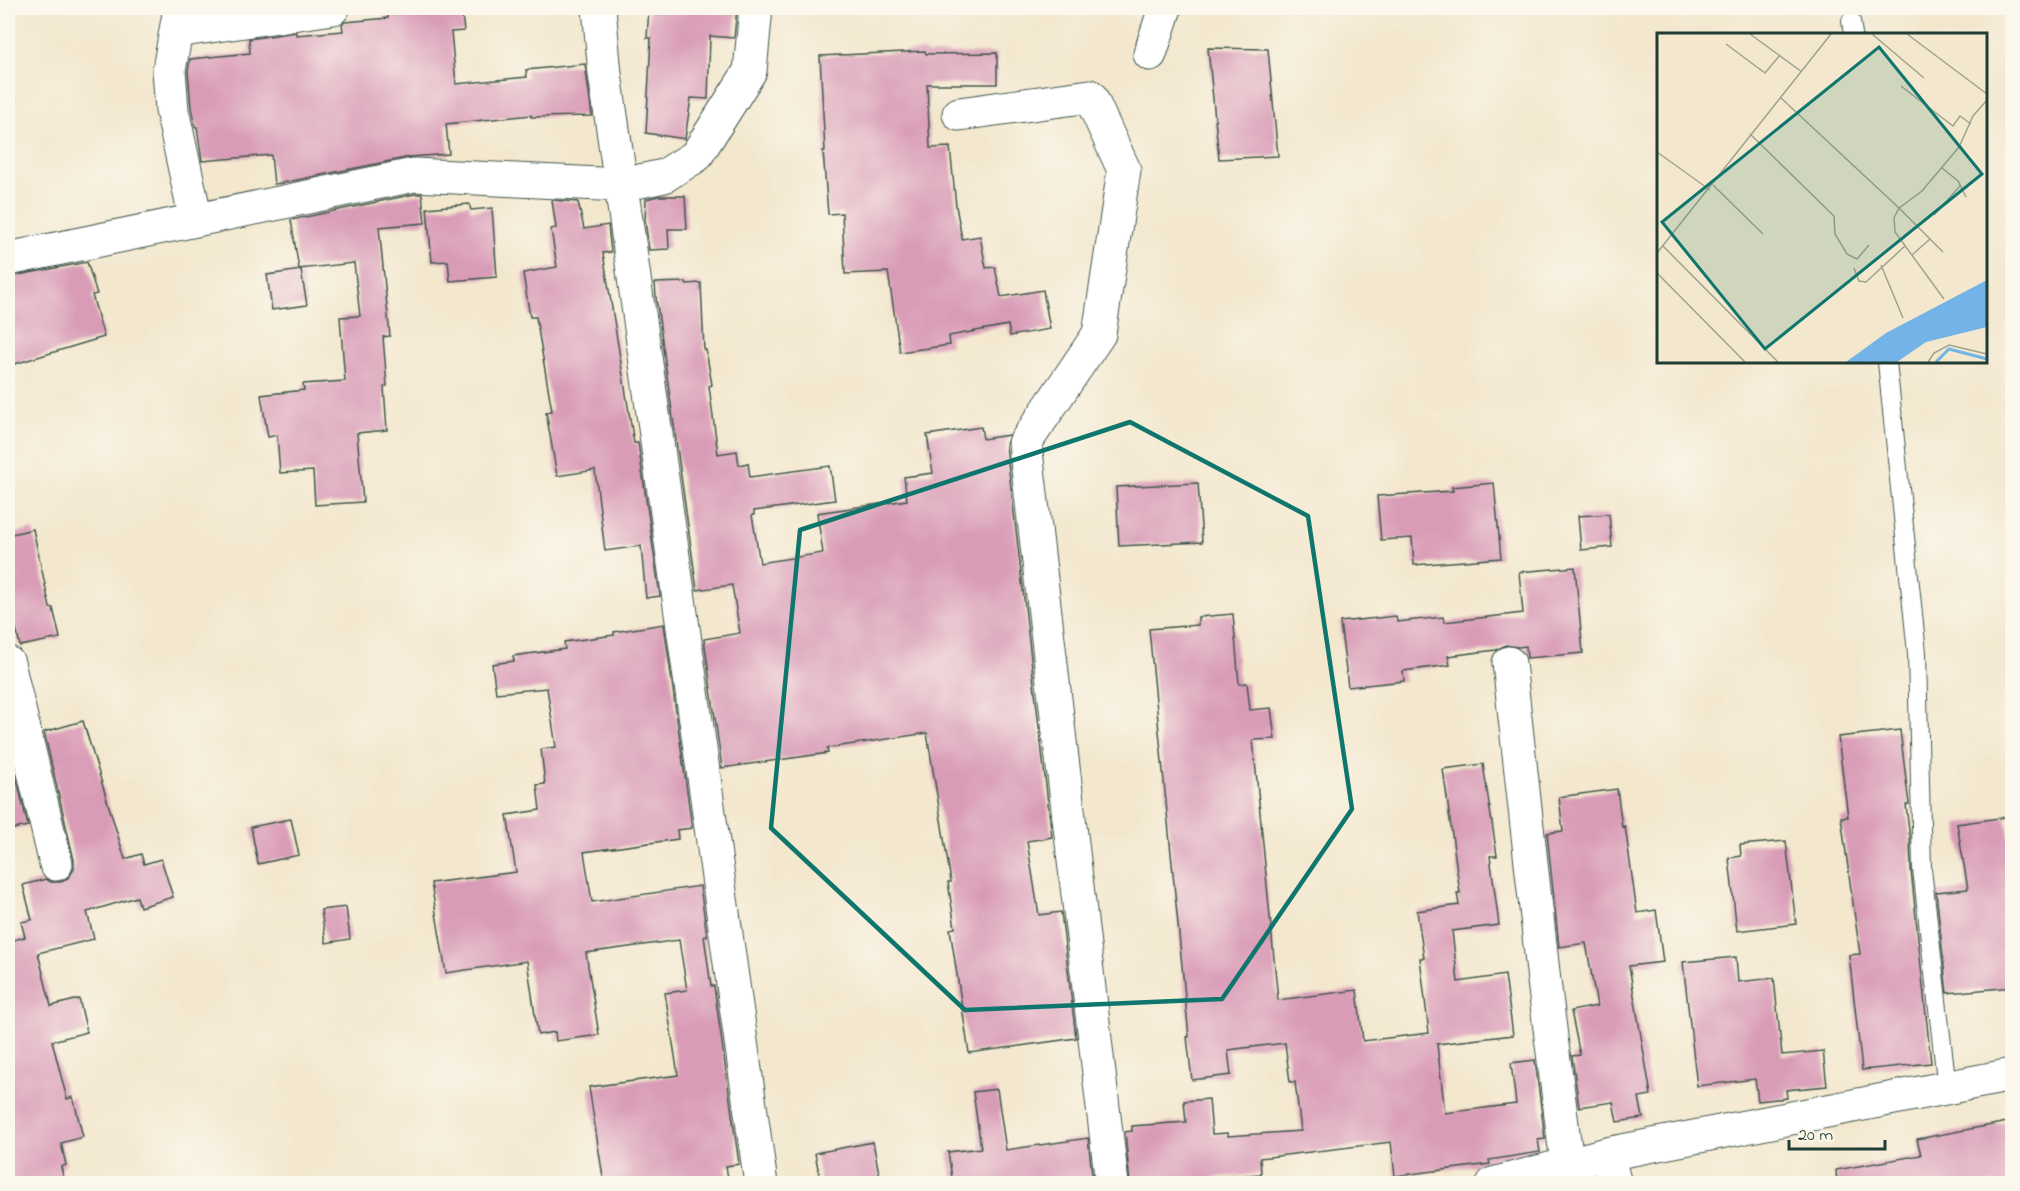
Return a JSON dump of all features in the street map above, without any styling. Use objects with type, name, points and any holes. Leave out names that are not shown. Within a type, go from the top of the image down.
[{"type":"street","points":[[196,220],[172,110],[169,70],[178,19],[333,8]]},
{"type":"street","points":[[600,8],[605,74],[761,1184]]},
{"type":"street","points":[[8,259],[414,175],[621,185],[664,176],[696,156],[750,71],[756,8]]},
{"type":"street","points":[[1150,54],[1164,8]]},
{"type":"street","points":[[959,114],[1090,96],[1124,170],[1099,334],[1025,443],[1112,1184]]},
{"type":"street","points":[[8,663],[56,864]]},
{"type":"street","points":[[1509,663],[1544,981],[1567,1164]]},
{"type":"street","points":[[1493,1184],[1567,1164],[1611,1169],[1947,1088],[2013,1075]]},
{"type":"lane","points":[[1887,363],[1917,653],[1922,869],[1947,1088]]},
{"type":"highlighted area","points":[[1130,422],[1308,516],[1352,809],[1222,999],[965,1010],[771,828],[800,530]]},
{"type":"building","points":[[387,8],[461,8],[464,31],[451,32],[456,84],[527,77],[526,70],[585,64],[592,116],[531,117],[531,115],[446,124],[449,154],[410,157],[274,184],[271,155],[202,161],[197,127],[195,127],[191,107],[188,71],[190,59],[250,53],[249,39],[296,32],[296,35],[343,31],[342,24],[345,22],[388,18]]},
{"type":"building","points":[[649,8],[737,8],[734,38],[710,36],[708,99],[691,98],[685,139],[646,133],[651,38],[647,38]]},
{"type":"building","points":[[1208,48],[1268,49],[1278,156],[1219,159]]},
{"type":"building","points":[[925,51],[926,54],[997,53],[997,84],[927,84],[930,148],[950,147],[962,239],[980,236],[986,268],[995,267],[1001,297],[1043,290],[1050,329],[1010,336],[1008,325],[949,336],[950,345],[900,352],[888,272],[845,274],[842,213],[828,214],[823,151],[825,151],[820,56]]},
{"type":"building","points":[[422,194],[425,223],[379,227],[390,336],[383,337],[387,386],[384,387],[387,430],[357,433],[363,502],[315,505],[313,471],[280,473],[277,435],[268,437],[261,395],[304,390],[303,384],[345,381],[340,317],[360,316],[354,263],[299,269],[291,220]]},
{"type":"building","points":[[658,196],[685,196],[687,229],[668,229],[669,249],[649,250],[645,220],[646,199]]},
{"type":"building","points":[[552,200],[578,202],[584,229],[608,225],[611,252],[603,253],[634,443],[638,443],[660,596],[646,598],[641,546],[605,551],[595,470],[557,476],[546,412],[552,411],[536,317],[530,317],[523,273],[557,267],[551,229],[556,228]]},
{"type":"building","points":[[469,204],[471,210],[492,208],[497,277],[450,281],[448,261],[432,262],[427,208]]},
{"type":"building","points":[[87,262],[97,294],[92,295],[104,337],[8,366],[8,277]]},
{"type":"building","points":[[301,270],[307,305],[272,310],[267,275]]},
{"type":"building","points":[[686,282],[686,284],[701,283],[704,350],[706,350],[712,385],[709,386],[718,454],[737,451],[739,465],[748,463],[750,477],[830,466],[835,500],[754,511],[752,515],[760,563],[823,553],[817,513],[907,500],[904,477],[933,473],[927,435],[981,427],[983,439],[1009,435],[1006,445],[1052,837],[1027,841],[1039,915],[1061,912],[1076,1038],[969,1053],[950,929],[955,928],[948,882],[951,882],[927,733],[827,748],[828,753],[722,768],[704,639],[740,633],[732,585],[697,590],[656,297],[655,283]]},
{"type":"building","points":[[1198,483],[1202,542],[1119,546],[1116,487]]},
{"type":"building","points":[[1494,483],[1501,558],[1414,565],[1412,538],[1381,540],[1377,496],[1453,491],[1452,487]]},
{"type":"building","points":[[1609,514],[1612,547],[1581,550],[1578,516]]},
{"type":"building","points":[[33,529],[50,608],[53,608],[60,638],[20,646],[8,592],[8,535]]},
{"type":"building","points":[[1575,567],[1583,653],[1527,658],[1526,646],[1506,645],[1496,650],[1448,656],[1450,665],[1403,671],[1404,681],[1348,687],[1340,622],[1396,616],[1397,622],[1443,617],[1444,622],[1523,613],[1519,572]]},
{"type":"building","points":[[1233,614],[1239,684],[1247,683],[1250,710],[1271,708],[1275,739],[1253,740],[1278,1000],[1357,990],[1363,1041],[1429,1033],[1420,958],[1424,958],[1417,911],[1459,905],[1457,893],[1460,893],[1443,769],[1483,764],[1497,856],[1490,856],[1499,925],[1452,931],[1458,982],[1505,975],[1513,1035],[1437,1044],[1445,1113],[1516,1104],[1511,1063],[1535,1060],[1545,1139],[1538,1140],[1540,1152],[1489,1160],[1490,1164],[1395,1176],[1391,1142],[1260,1158],[1261,1174],[1197,1179],[1197,1184],[1130,1184],[1125,1132],[1132,1131],[1132,1126],[1186,1122],[1184,1101],[1209,1099],[1212,1134],[1228,1133],[1228,1136],[1301,1131],[1295,1082],[1290,1082],[1285,1043],[1228,1050],[1231,1075],[1192,1080],[1149,629],[1198,625],[1198,617]]},
{"type":"building","points":[[664,624],[692,828],[677,830],[678,839],[584,852],[592,902],[700,886],[711,986],[714,986],[739,1164],[726,1166],[729,1184],[604,1184],[589,1087],[678,1075],[665,993],[687,990],[679,940],[586,953],[599,1035],[556,1041],[555,1032],[538,1035],[527,961],[446,973],[431,883],[516,872],[507,815],[540,810],[537,785],[545,784],[541,749],[556,747],[547,688],[496,693],[492,664],[514,661],[513,656],[565,649],[564,642],[614,635],[614,632]]},
{"type":"building","points":[[83,721],[125,859],[141,854],[144,864],[161,859],[173,897],[140,907],[137,897],[87,912],[94,939],[38,953],[51,1006],[79,999],[87,1032],[52,1041],[67,1099],[73,1097],[83,1137],[61,1143],[66,1165],[61,1167],[65,1184],[8,1184],[8,956],[13,954],[10,941],[25,937],[21,922],[32,920],[23,885],[46,879],[51,882],[61,882],[69,877],[74,869],[74,860],[44,732]]},
{"type":"building","points":[[1900,730],[1909,804],[1906,805],[1911,870],[1931,1063],[1862,1070],[1849,955],[1860,954],[1841,817],[1848,817],[1838,737]]},
{"type":"building","points":[[13,763],[28,826],[8,830],[8,765]]},
{"type":"building","points":[[1617,789],[1622,827],[1625,826],[1637,913],[1656,910],[1663,962],[1629,966],[1651,1095],[1639,1097],[1643,1118],[1617,1122],[1613,1102],[1579,1107],[1572,1056],[1580,1055],[1571,1011],[1597,1006],[1586,943],[1559,947],[1547,833],[1563,831],[1559,797]]},
{"type":"building","points":[[2006,817],[2013,858],[2013,987],[1947,993],[1936,892],[1968,889],[1957,824]]},
{"type":"building","points":[[291,819],[299,855],[258,864],[251,827]]},
{"type":"building","points":[[1786,841],[1796,924],[1737,931],[1729,858],[1741,856],[1740,845]]},
{"type":"building","points":[[346,907],[350,939],[326,943],[321,910]]},
{"type":"building","points":[[1736,957],[1738,982],[1774,978],[1782,1055],[1823,1051],[1827,1086],[1786,1090],[1787,1098],[1758,1101],[1755,1079],[1697,1086],[1683,962]]},
{"type":"building","points":[[997,1089],[1006,1150],[1088,1138],[1093,1184],[953,1184],[948,1152],[981,1148],[973,1092]]},
{"type":"building","points":[[2013,1121],[2013,1184],[1837,1184],[1836,1170],[1921,1155],[1917,1139]]},
{"type":"building","points":[[873,1142],[881,1184],[821,1184],[815,1153]]}]
